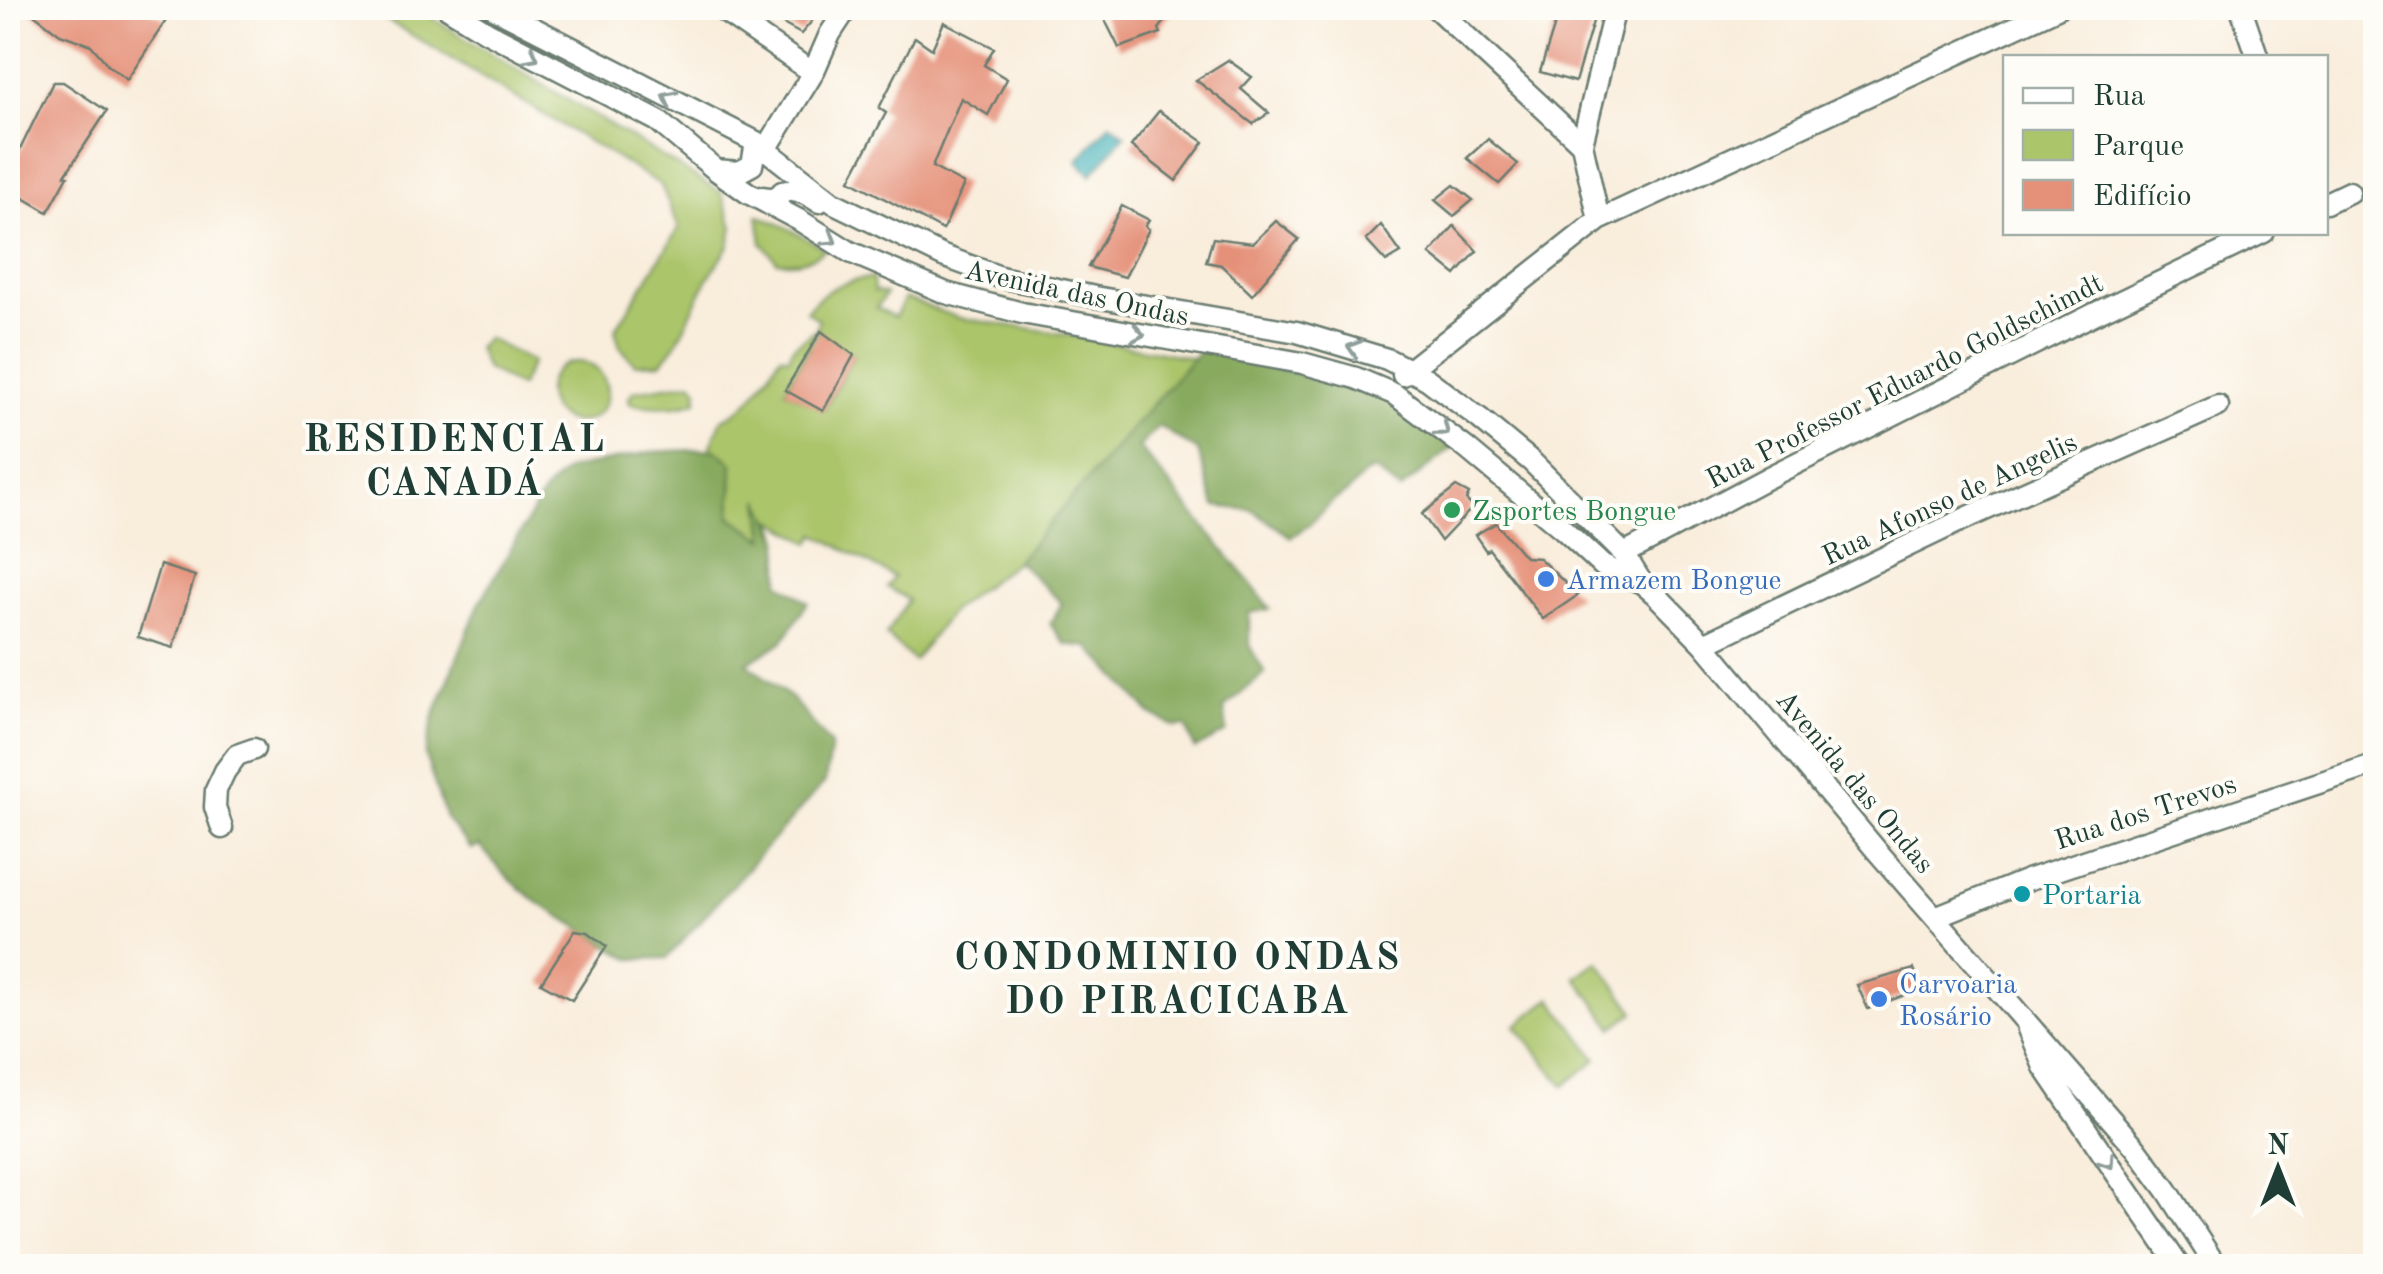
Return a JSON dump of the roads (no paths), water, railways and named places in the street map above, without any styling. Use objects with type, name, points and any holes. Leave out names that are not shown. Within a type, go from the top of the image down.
[{"type":"street","name":"Avenida das Ondas","points":[[448,8],[658,121],[748,193],[850,252],[946,293],[1022,313],[1302,363],[1356,378],[1394,394],[1433,422],[1603,566],[1656,595],[1704,644],[2136,1148],[2214,1264]]},
{"type":"street","name":"Avenida das Ondas","points":[[494,8],[760,146],[834,203],[943,256],[1000,277],[1298,332],[1387,359],[1428,379],[1532,461],[1624,554],[1642,584]]},
{"type":"street","points":[[719,8],[813,73]]},
{"type":"street","points":[[716,170],[738,172],[752,164],[760,146],[813,73],[830,34],[847,8]]},
{"type":"street","points":[[1436,8],[1582,144]]},
{"type":"street","points":[[1599,220],[1582,144],[1615,8]]},
{"type":"street","points":[[1379,388],[1409,371],[1599,220],[2057,8]]},
{"type":"street","points":[[2241,8],[2257,55]]},
{"type":"street","points":[[748,193],[778,200],[782,192],[791,189],[858,216]]},
{"type":"street","points":[[2328,202],[2348,192]]},
{"type":"street","name":"Rua Professor Eduardo Goldschimdt","points":[[1624,554],[1767,478],[2258,235]]},
{"type":"street","name":"Rua Afonso de Angelis","points":[[1704,644],[1962,520],[2218,406]]},
{"type":"street","points":[[1524,499],[1548,480]]},
{"type":"street","points":[[1553,521],[1572,504]]},
{"type":"street","points":[[222,828],[215,807],[216,790],[236,755],[254,749]]},
{"type":"street","name":"Rua dos Trevos","points":[[1935,918],[2026,880],[2376,764]]},
{"type":"street","name":"Avenida das Ondas","points":[[2024,1018],[2044,1068],[2179,1266]]},
{"type":"street","points":[[2044,1068],[2065,1080],[2117,1141],[2136,1148]]},
{"type":"street","points":[[2129,1194],[2152,1191],[2214,1264]]},
{"type":"water","points":[[1110,123],[1125,135],[1091,175],[1077,161]]},
{"type":"place","name":"Zsportes Bongue","points":[[1452,510]]},
{"type":"place","name":"Armazem Bongue","points":[[1546,579]]},
{"type":"place","name":"Portaria","points":[[2022,894]]},
{"type":"place","name":"Carvoaria Rosário","points":[[1879,999]]},
{"type":"district","name":"RESIDENCIAL CANADÁ","points":[[455,460]]},
{"type":"district","name":"CONDOMINIO ONDAS DO PIRACICABA","points":[[1178,978]]}]
